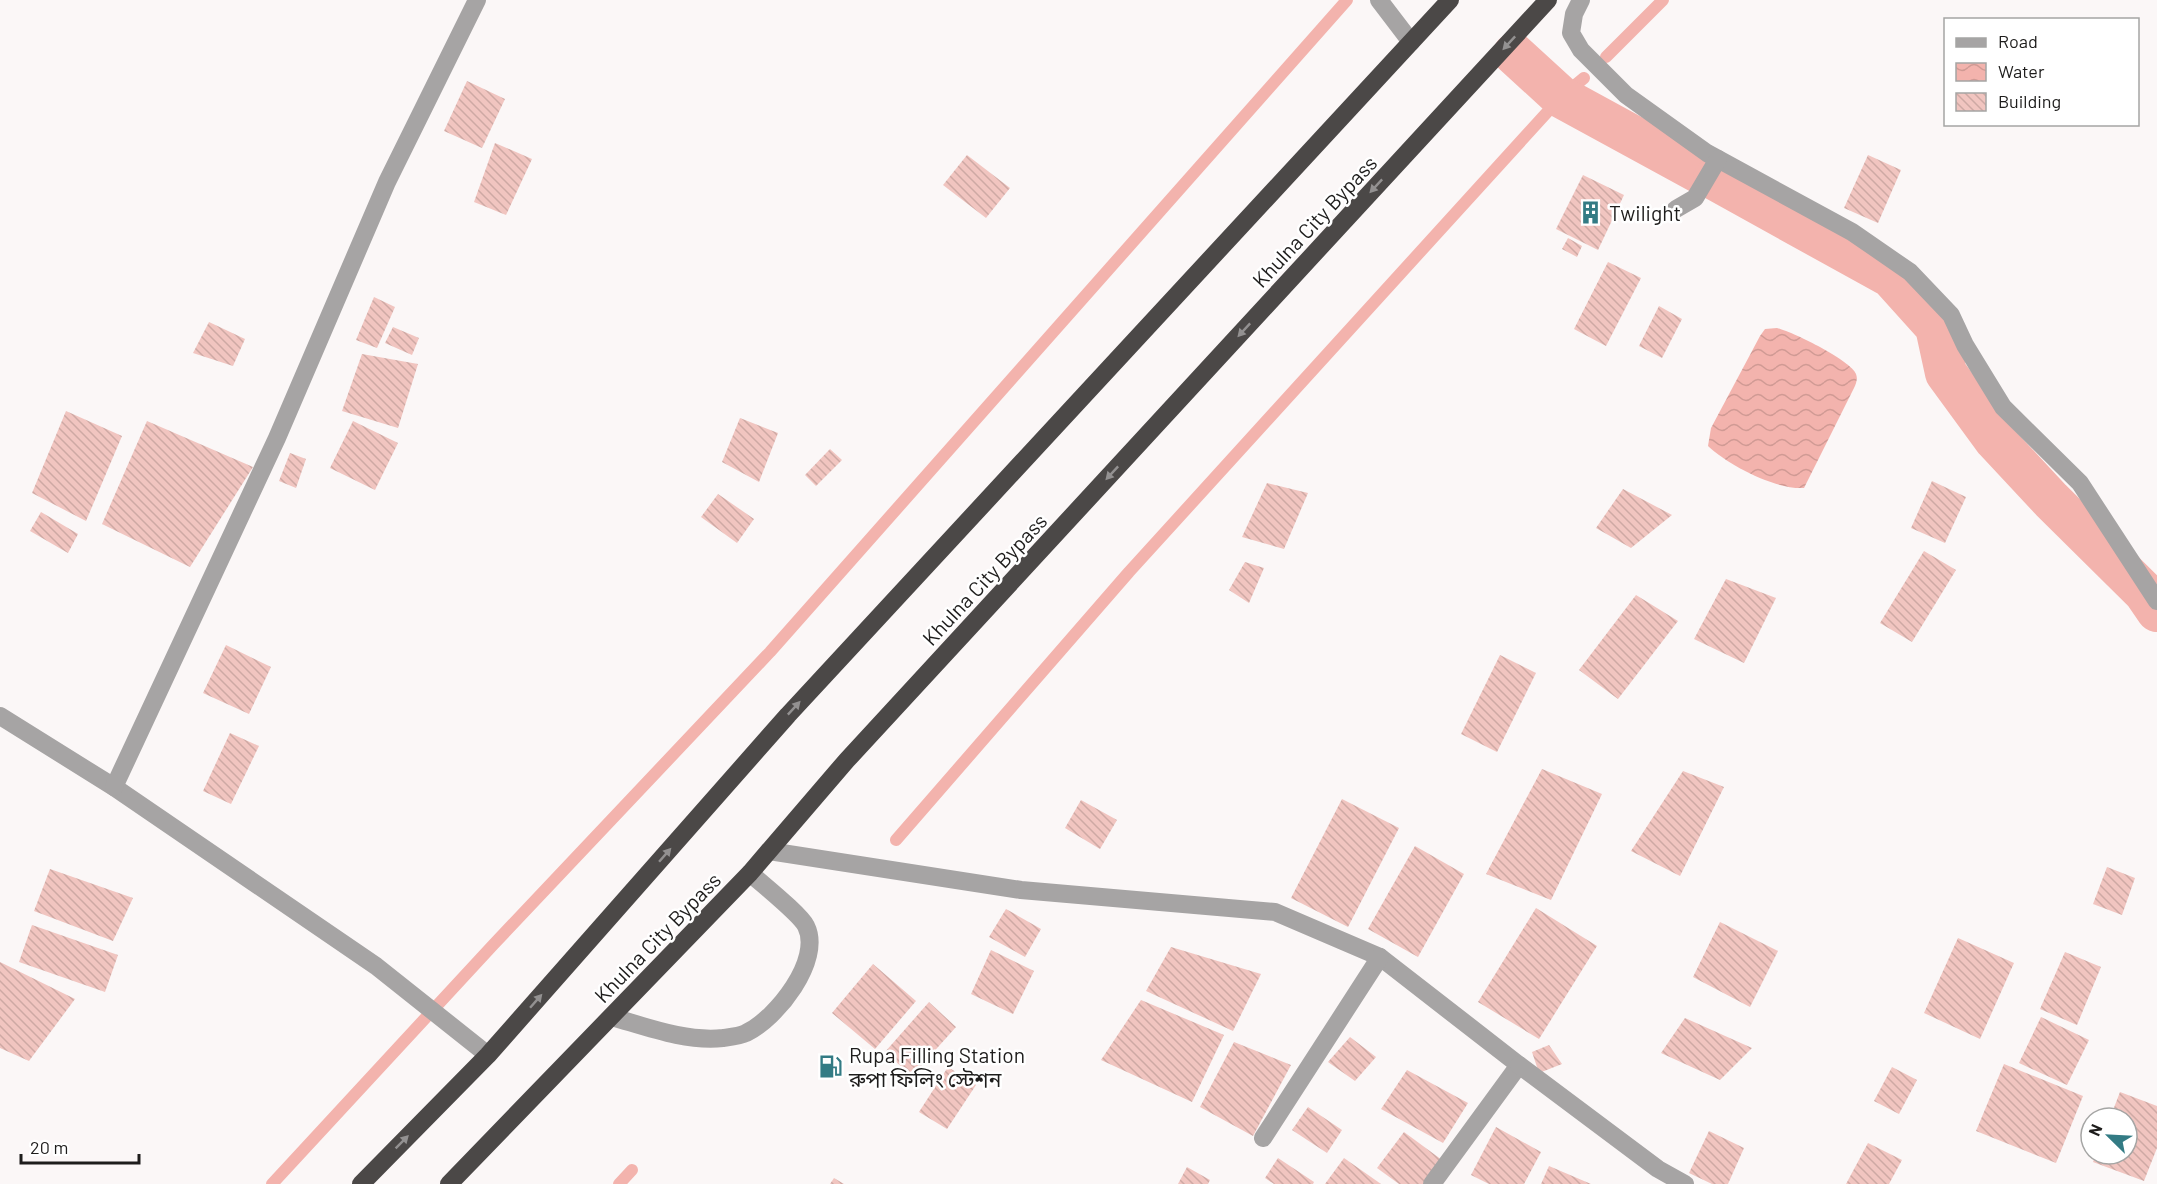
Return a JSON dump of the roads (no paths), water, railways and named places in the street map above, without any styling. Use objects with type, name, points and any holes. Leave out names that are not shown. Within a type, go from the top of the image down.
[{"type":"highway","points":[[361,1184],[488,1055],[788,715],[1450,0]]},
{"type":"highway","name":"Khulna City Bypass","points":[[450,1184],[750,873],[847,760],[1548,0]]},
{"type":"street","points":[[114,787],[278,438],[387,182],[477,0]]},
{"type":"street","points":[[1379,0],[1411,42]]},
{"type":"street","points":[[1581,0],[1574,14],[1571,33],[1581,50],[1626,95],[1718,159],[1852,232],[1910,272],[1951,315],[1965,345],[2003,407],[2080,483],[2157,601]]},
{"type":"street","points":[[1676,208],[1695,198],[1718,159]]},
{"type":"street","points":[[0,716],[114,787],[376,966],[488,1055]]},
{"type":"street","points":[[769,851],[1021,890],[1275,912],[1380,957],[1658,1169],[1685,1184]]},
{"type":"street","points":[[612,1017],[673,1034],[721,1038],[745,1034],[771,1016],[790,992],[806,964],[811,946],[806,925],[750,873]]},
{"type":"street","points":[[1263,1138],[1380,957]]},
{"type":"street","points":[[1432,1184],[1519,1065]]},
{"type":"water","points":[[1777,328],[1833,354],[1852,368],[1857,376],[1855,386],[1804,488],[1780,485],[1753,475],[1708,446],[1711,428],[1760,336],[1765,329]]},
{"type":"waterway","points":[[272,1184],[493,945],[770,652],[1347,0]]},
{"type":"waterway","points":[[1606,57],[1663,0]]},
{"type":"waterway","points":[[1514,54],[1561,97],[1704,175]]},
{"type":"waterway","points":[[896,840],[1129,572],[1561,97],[1584,78]]},
{"type":"waterway","points":[[1714,179],[1891,277],[1936,327],[1946,373],[1995,440],[2051,500],[2144,592],[2157,611]]},
{"type":"waterway","points":[[619,1184],[632,1170]]},
{"type":"place","name":"Twilight","points":[[1591,212]]},
{"type":"place","name":"Rupa Filling Station রুপা ফিলিং স্টেশন","points":[[831,1066]]}]
